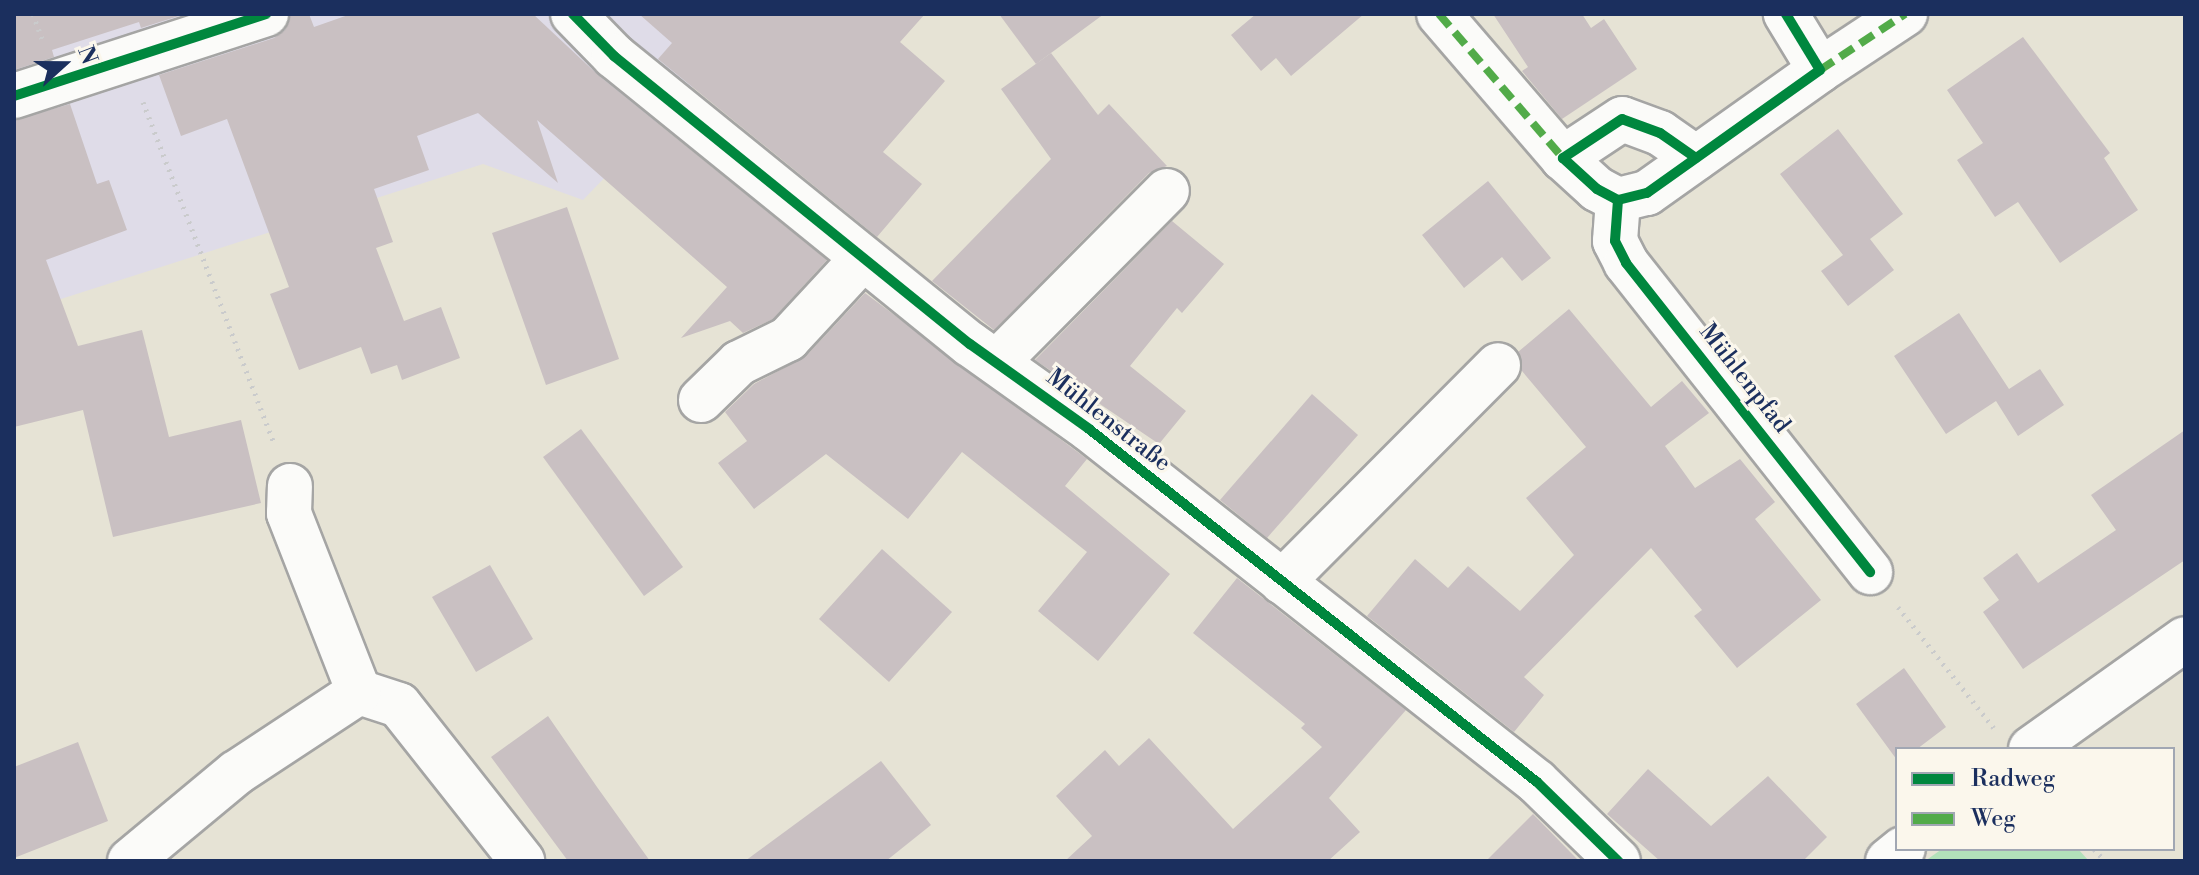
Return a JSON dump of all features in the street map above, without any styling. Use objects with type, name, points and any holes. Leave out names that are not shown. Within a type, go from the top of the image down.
[{"type":"street","points":[[14,96],[266,14]]},
{"type":"street","name":"Mühlenstraße","points":[[573,14],[614,56],[863,258],[1537,782],[1618,861]]},
{"type":"street","points":[[1439,14],[1563,158],[1597,189],[1618,200],[1647,193],[1820,70],[1905,14]]},
{"type":"street","points":[[1786,14],[1820,70]]},
{"type":"street","points":[[1563,158],[1622,119],[1660,133],[1696,158]]},
{"type":"street","points":[[997,362],[1167,191]]},
{"type":"street","name":"Mühlenpfad","points":[[1618,200],[1615,241],[1626,263],[1870,572]]},
{"type":"street","points":[[701,400],[739,363],[788,339],[863,258]]},
{"type":"street","points":[[1282,582],[1498,365]]},
{"type":"street","points":[[290,486],[289,513],[359,692]]},
{"type":"street","points":[[2018,745],[2185,639]]},
{"type":"street","points":[[130,861],[236,773],[359,692]]},
{"type":"street","points":[[359,692],[399,705],[522,861]]},
{"type":"path","points":[[127,60],[290,486]]},
{"type":"path","points":[[1870,572],[2018,745]]},
{"type":"shaded area","points":[[14,14],[763,14],[583,200],[483,164],[14,314]]},
{"type":"green space","points":[[1939,851],[2080,851],[2089,861],[1925,861]]},
{"type":"building","points":[[14,14],[185,14],[141,28],[139,22],[52,50],[54,57],[14,70]]},
{"type":"building","points":[[290,14],[309,14],[314,27],[351,14],[533,14],[598,75],[827,260],[773,319],[743,333],[730,321],[681,338],[727,287],[537,120],[558,183],[478,113],[417,136],[429,170],[374,189],[393,242],[376,248],[404,321],[441,307],[460,358],[402,380],[397,365],[371,374],[361,347],[299,370],[270,294],[289,287],[227,119],[181,136],[159,75],[274,38],[285,30]]},
{"type":"building","points":[[639,14],[925,14],[900,42],[945,81],[883,152],[922,184],[877,237],[658,59],[672,43]]},
{"type":"building","points":[[999,14],[1104,14],[1036,64]]},
{"type":"building","points":[[1256,14],[1364,14],[1291,76],[1276,58],[1261,71],[1231,35]]},
{"type":"building","points":[[1493,14],[1582,14],[1591,28],[1604,19],[1637,69],[1562,119],[1522,71],[1528,67]]},
{"type":"building","points":[[2023,37],[2110,153],[2104,158],[2138,210],[2060,263],[2018,202],[1995,217],[1957,160],[1983,143],[1947,90]]},
{"type":"building","points":[[1051,53],[1098,115],[1109,104],[1167,166],[1149,173],[994,330],[932,281],[1051,159],[1001,89]]},
{"type":"building","points":[[70,104],[97,184],[109,180],[127,230],[46,260],[78,346],[142,330],[169,437],[241,420],[261,503],[113,537],[83,410],[14,427],[14,120]]},
{"type":"building","points":[[1838,129],[1903,214],[1870,239],[1894,270],[1848,306],[1821,271],[1843,255],[1780,174]]},
{"type":"building","points":[[1488,181],[1551,258],[1522,281],[1502,257],[1464,288],[1422,235]]},
{"type":"building","points":[[567,207],[619,359],[546,385],[492,233]]},
{"type":"building","points":[[1172,221],[1224,264],[1182,313],[1177,308],[1130,366],[1186,411],[1159,444],[1035,360]]},
{"type":"building","points":[[865,293],[1087,459],[1065,486],[1170,574],[1098,661],[1038,611],[1087,552],[962,452],[908,519],[826,454],[754,509],[718,463],[747,441],[725,412],[754,384],[806,356]]},
{"type":"building","points":[[1569,309],[1651,407],[1682,381],[1709,413],[1665,446],[1695,488],[1740,459],[1775,502],[1755,519],[1821,600],[1737,668],[1694,616],[1702,610],[1651,548],[1524,677],[1544,695],[1514,732],[1367,616],[1415,559],[1448,588],[1468,566],[1520,611],[1574,555],[1526,498],[1586,447],[1522,371],[1518,352]]},
{"type":"building","points":[[1959,313],[2009,389],[2040,369],[2064,405],[2018,436],[1996,401],[1946,434],[1894,356]]},
{"type":"building","points":[[1312,394],[1358,435],[1267,538],[1220,500]]},
{"type":"building","points":[[581,429],[683,567],[644,596],[543,457]]},
{"type":"building","points":[[2185,430],[2185,560],[2023,669],[1983,612],[1999,600],[1983,578],[2017,553],[2038,583],[2116,530],[2091,495]]},
{"type":"building","points":[[882,549],[952,612],[889,682],[819,619]]},
{"type":"building","points":[[490,565],[533,639],[476,672],[432,597]]},
{"type":"building","points":[[1237,578],[1406,710],[1329,798],[1360,832],[1328,861],[1065,861],[1092,836],[1056,796],[1105,750],[1119,766],[1149,738],[1233,829],[1322,747],[1301,728],[1305,724],[1193,633]]},
{"type":"building","points":[[1904,668],[1946,727],[1920,747],[1895,747],[1895,757],[1856,704]]},
{"type":"building","points":[[548,716],[650,861],[568,861],[491,757]]},
{"type":"building","points":[[78,742],[108,821],[14,858],[14,767]]},
{"type":"building","points":[[881,761],[931,825],[886,861],[745,861]]},
{"type":"building","points":[[1648,769],[1711,826],[1768,776],[1827,837],[1803,861],[1660,861],[1607,814]]},
{"type":"building","points":[[1533,814],[1579,861],[1486,861]]},
{"type":"marked path","points":[[1439,14],[1563,158]]},
{"type":"marked path","points":[[1820,70],[1905,14]]},
{"type":"cycle path","points":[[14,96],[266,14]]},
{"type":"cycle path","points":[[573,14],[614,56],[970,344],[1089,429],[1537,782],[1618,861]]},
{"type":"cycle path","points":[[1696,158],[1660,133],[1622,119],[1563,158],[1597,189],[1618,200],[1647,193],[1820,70],[1786,14]]},
{"type":"cycle path","points":[[1618,200],[1615,241],[1626,263],[1870,572]]}]
